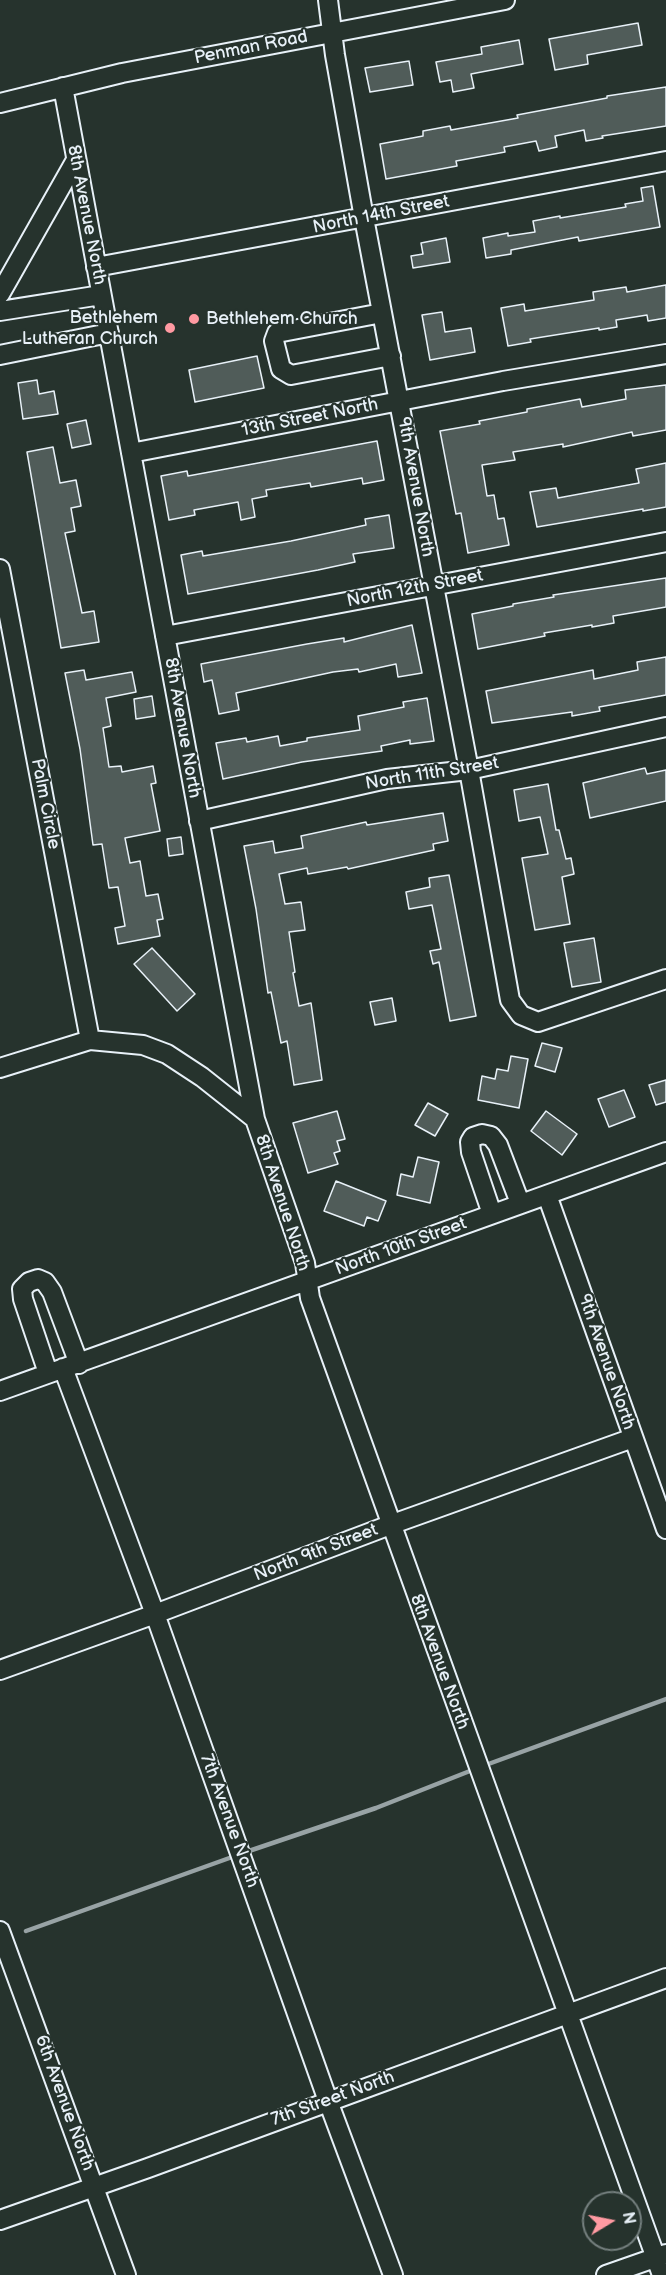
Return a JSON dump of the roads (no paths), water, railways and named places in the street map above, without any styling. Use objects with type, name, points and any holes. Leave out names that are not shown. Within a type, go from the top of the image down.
[{"type":"street","name":"9th Avenue North","points":[[328,0],[364,218],[469,770],[510,1000],[521,1015],[537,1022],[666,979]]},
{"type":"street","name":"Penman Road","points":[[0,103],[122,73],[505,0]]},
{"type":"street","name":"8th Avenue North","points":[[63,87],[255,1119],[305,1263],[310,1298],[567,2013],[661,2256],[662,2275]]},
{"type":"street","points":[[0,294],[76,160]]},
{"type":"street","name":"North 14th Street","points":[[96,267],[666,161]]},
{"type":"street","points":[[0,311],[101,295]]},
{"type":"street","points":[[382,313],[277,333],[274,341],[281,369],[291,375],[391,356]]},
{"type":"street","points":[[0,355],[109,333]]},
{"type":"street","name":"13th Street North","points":[[131,453],[503,381],[666,354]]},
{"type":"street","name":"North 12th Street","points":[[165,636],[666,542]]},
{"type":"street","name":"Palm Circle","points":[[0,569],[3,607],[90,1040]]},
{"type":"street","name":"North 11th Street","points":[[199,821],[387,779],[469,770],[666,727]]},
{"type":"street","points":[[0,1068],[90,1040],[143,1045],[167,1054],[202,1077],[255,1119]]},
{"type":"street","points":[[492,1214],[471,1152],[470,1143],[473,1137],[482,1134],[490,1136],[498,1145],[520,1203]]},
{"type":"street","name":"North 10th Street","points":[[0,1391],[520,1203],[665,1155]]},
{"type":"street","name":"9th Avenue North","points":[[547,1195],[666,1528]]},
{"type":"street","name":"7th Avenue North","points":[[63,1368],[155,1614],[328,2101],[393,2275]]},
{"type":"street","name":"North 9th Street","points":[[0,1670],[390,1525],[633,1438]]},
{"type":"street","name":"6th Avenue North","points":[[0,1931],[126,2275]]},
{"type":"street","name":"7th Street North","points":[[0,2220],[666,1978]]},
{"type":"street","points":[[606,2275],[661,2256]]},
{"type":"waterway","points":[[483,1766],[666,1699]]},
{"type":"waterway","points":[[243,1853],[376,1808],[475,1769]]},
{"type":"waterway","points":[[26,1931],[235,1856]]},
{"type":"place","name":"Bethlehem Church","points":[[194,319]]},
{"type":"place","name":"Bethlehem Lutheran Church","points":[[170,328]]}]
